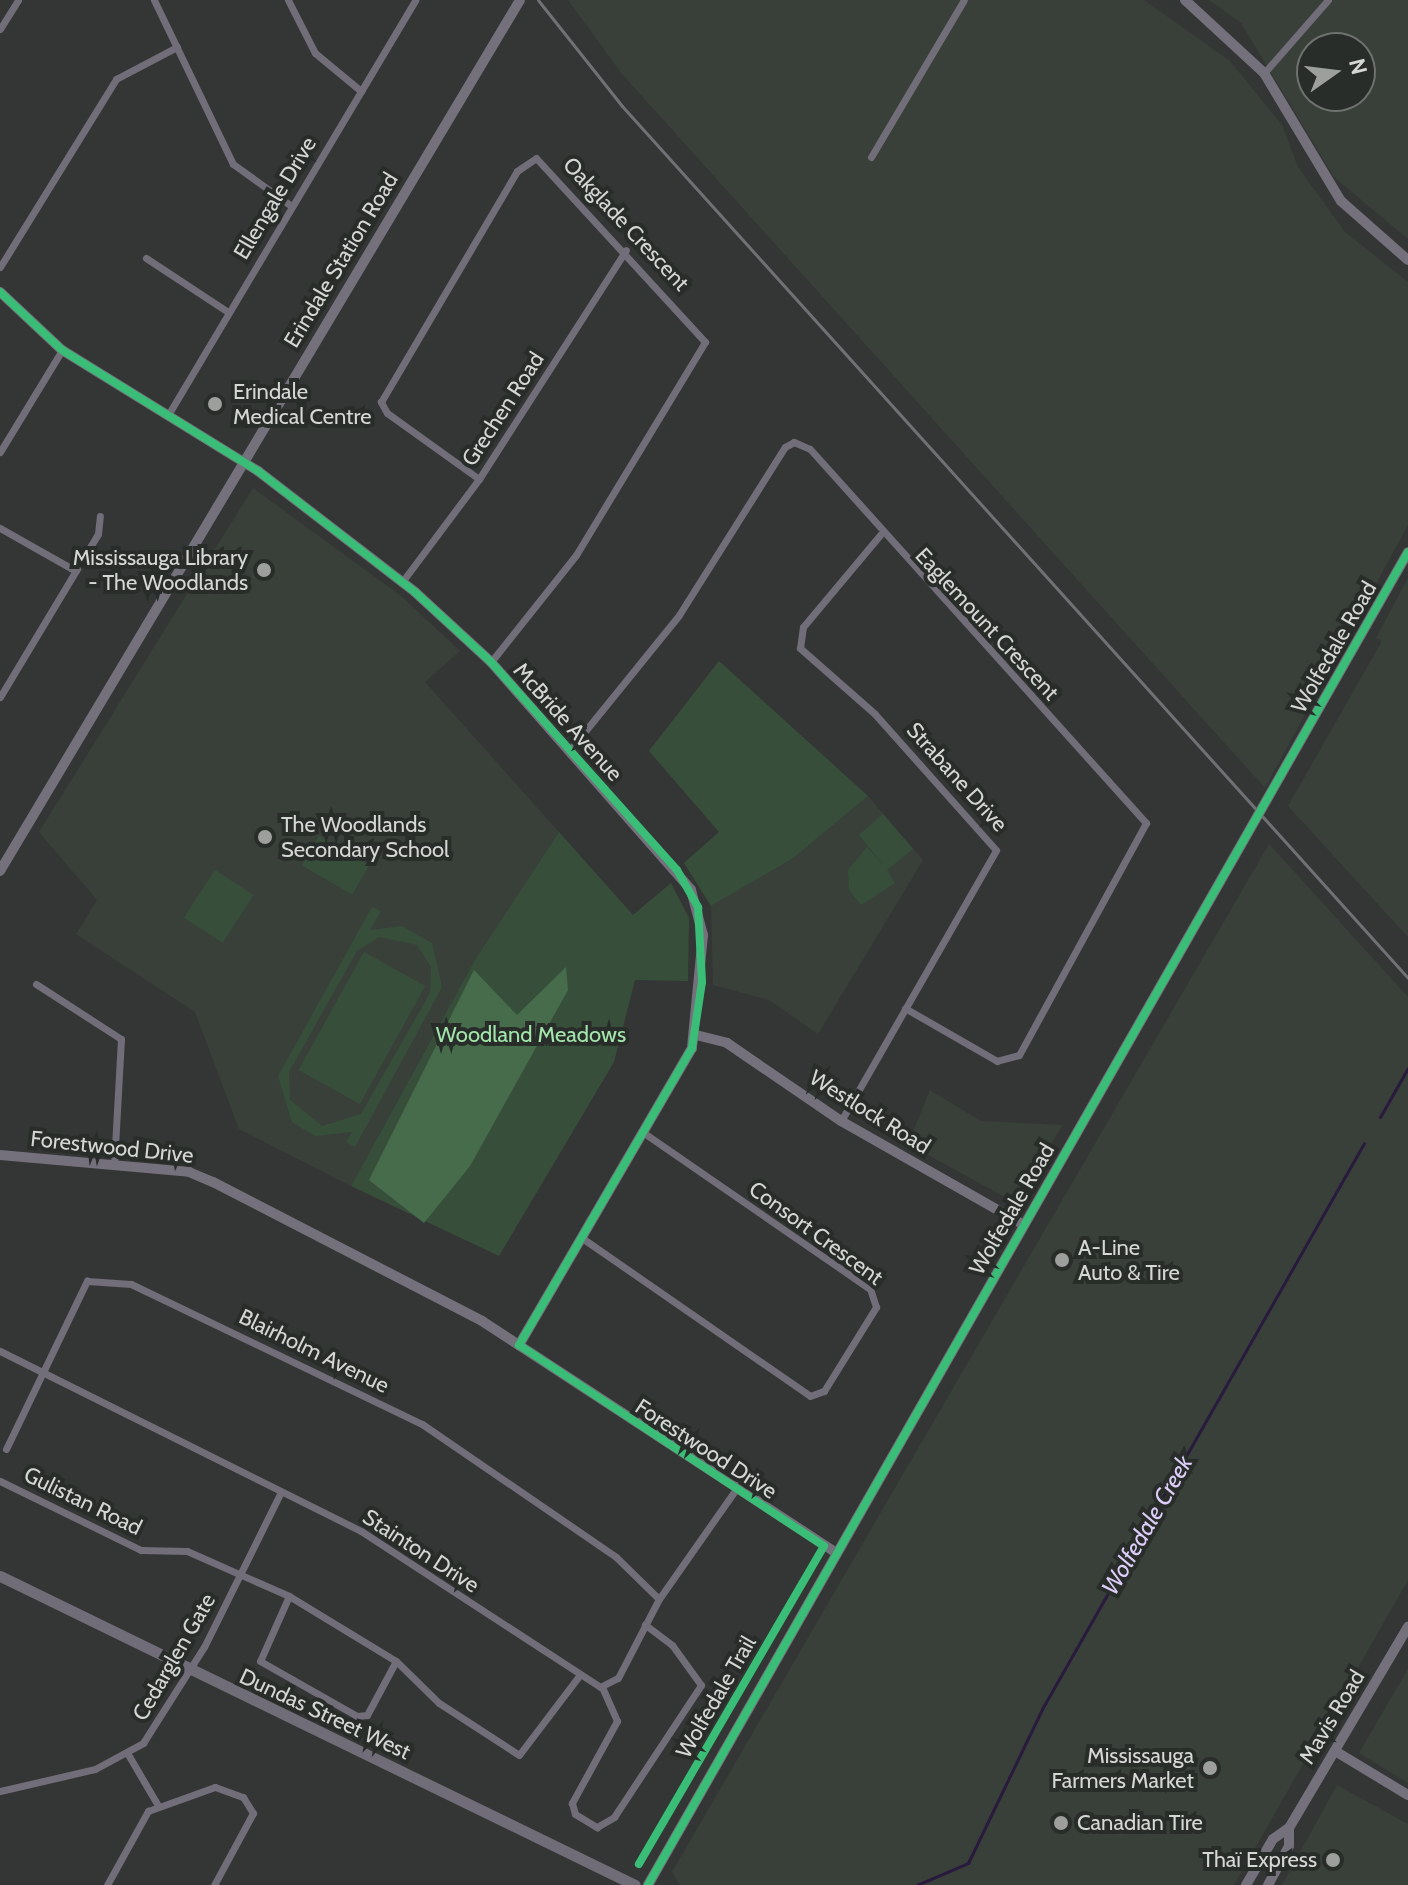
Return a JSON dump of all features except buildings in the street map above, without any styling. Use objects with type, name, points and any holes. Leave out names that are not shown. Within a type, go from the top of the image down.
[{"type":"main road","name":"Dundas Street West","points":[[0,1576],[635,1885]]},
{"type":"street","points":[[0,29],[18,0]]},
{"type":"street","points":[[154,0],[233,164],[290,205]]},
{"type":"street","points":[[288,0],[315,53],[361,91]]},
{"type":"street","name":"Ellengale Drive","points":[[168,415],[290,205],[415,0]]},
{"type":"street","name":"Erindale Station Road","points":[[0,871],[520,0]]},
{"type":"street","points":[[871,157],[964,0]]},
{"type":"street","points":[[1185,0],[1264,73],[1341,201],[1408,260]]},
{"type":"street","points":[[1264,73],[1328,0]]},
{"type":"street","points":[[0,267],[116,79],[131,65],[177,47]]},
{"type":"street","name":"Oakglade Crescent","points":[[479,479],[387,413],[381,402],[517,171],[536,158],[626,250],[705,342],[576,555],[491,662]]},
{"type":"street","name":"Grechen Road","points":[[402,582],[479,479],[626,250]]},
{"type":"street","points":[[146,258],[228,312]]},
{"type":"street","name":"McBride Avenue","points":[[0,292],[62,350],[243,462],[402,582],[491,662],[677,870],[698,907],[696,1035],[519,1345]]},
{"type":"street","points":[[1,449],[62,350]]},
{"type":"street","name":"Eaglemount Crescent","points":[[569,751],[679,615],[785,447],[794,442],[810,449],[880,535],[1147,832],[1019,1055],[997,1061],[905,1008]]},
{"type":"street","points":[[0,697],[76,571],[100,516]]},
{"type":"street","points":[[0,528],[76,571]]},
{"type":"street","name":"Strabane Drive","points":[[841,1121],[996,850],[875,714],[800,648],[803,627],[880,535]]},
{"type":"street","name":"Wolfedale Road","points":[[648,1885],[1408,552]]},
{"type":"street","points":[[36,984],[121,1039],[114,1163]]},
{"type":"street","name":"Westlock Road","points":[[696,1035],[727,1043],[841,1121],[1024,1225]]},
{"type":"street","name":"Consort Crescent","points":[[582,1238],[810,1396],[824,1391],[876,1307],[870,1289],[642,1132]]},
{"type":"street","name":"Forestwood Drive","points":[[0,1155],[114,1163],[213,1182],[519,1345],[734,1492],[836,1553]]},
{"type":"street","name":"Blairholm Avenue","points":[[6,1449],[87,1281],[148,1289],[422,1424],[616,1557],[659,1599]]},
{"type":"street","name":"Stainton Drive","points":[[0,1351],[361,1531],[579,1676],[602,1687]]},
{"type":"street","name":"Gulistan Road","points":[[0,1481],[141,1550],[187,1551],[243,1573],[289,1596],[396,1661],[439,1703],[519,1755],[579,1676]]},
{"type":"street","name":"Cedarglen Gate","points":[[129,1756],[191,1670],[243,1573],[281,1492]]},
{"type":"street","points":[[645,1625],[672,1645],[701,1685],[614,1817],[597,1827],[575,1814],[572,1803],[617,1721],[602,1687],[618,1678],[645,1625],[659,1599],[734,1492]]},
{"type":"street","points":[[289,1596],[260,1661],[357,1716],[367,1715],[396,1661]]},
{"type":"street","name":"Mavis Road","points":[[1246,1885],[1273,1839],[1289,1828],[1408,1627]]},
{"type":"street","points":[[1335,1751],[1408,1795]]},
{"type":"street","points":[[0,1791],[27,1789],[129,1756],[157,1804]]},
{"type":"street","points":[[107,1885],[157,1804],[207,1787],[253,1804],[214,1885]]},
{"type":"street","name":"Mavis Road","points":[[1268,1885],[1289,1846],[1289,1828]]},
{"type":"shaded area","points":[[568,0],[1144,0],[1230,61],[1282,125],[1298,167],[1345,232],[1408,282],[1408,525],[1265,788],[622,74]]},
{"type":"shaded area","points":[[1209,0],[1408,0],[1408,239],[1334,177],[1241,23]]},
{"type":"shaded area","name":"The Woodlands Secondary School","points":[[253,488],[401,596],[460,651],[425,682],[559,832],[476,958],[351,1186],[239,1129],[195,1012],[76,934],[97,900],[39,832]]},
{"type":"shaded area","points":[[1408,578],[1408,937],[1288,806],[1382,641],[1376,638]]},
{"type":"shaded area","points":[[868,796],[923,860],[818,1034],[769,1000],[713,985],[711,906],[792,859]]},
{"type":"shaded area","points":[[1269,844],[1408,997],[1408,1580],[1234,1885],[680,1885],[672,1872]]},
{"type":"shaded area","points":[[930,1090],[981,1121],[1063,1125],[1014,1202],[908,1144]]},
{"type":"shaded area","points":[[1408,1669],[1408,1783],[1359,1753]]},
{"type":"shaded area","points":[[1337,1785],[1408,1824],[1408,1885],[1282,1885]]},
{"type":"green space","points":[[719,661],[868,796],[792,859],[711,906],[684,863],[719,832],[649,751]]},
{"type":"green space","points":[[883,814],[913,849],[887,870],[895,883],[861,905],[849,890],[848,870],[867,847],[885,867],[859,835]]},
{"type":"green space","name":"Woodland Meadows","points":[[559,832],[633,915],[671,883],[689,918],[688,981],[635,980],[614,1062],[499,1256],[351,1186],[476,958]]},
{"type":"green space","points":[[319,836],[369,865],[352,894],[302,865]]},
{"type":"green space","points":[[215,870],[254,895],[223,943],[184,918]]},
{"type":"green space","points":[[372,907],[381,911],[370,930],[402,926],[432,943],[442,987],[355,1147],[346,1142],[352,1132],[315,1136],[292,1122],[278,1076]],"holes":[[[379,937],[417,945],[431,967],[430,993],[361,1114],[322,1126],[290,1100],[289,1072],[357,951]]]},
{"type":"green space","points":[[364,952],[425,986],[360,1104],[299,1070]]},
{"type":"green space","points":[[566,967],[568,990],[470,1166],[424,1223],[369,1180],[474,970],[517,1015]]},
{"type":"waterway","name":"Wolfedale Creek","points":[[1380,1117],[1408,1068]]},
{"type":"waterway","name":"Wolfedale Creek","points":[[917,1885],[968,1863],[1042,1709],[1364,1143]]},
{"type":"railway","points":[[538,0],[622,106],[1408,978]]},
{"type":"cycle path","name":"Wolfedale Trail","points":[[0,292],[62,350],[258,471],[415,592],[491,662],[677,870],[698,907],[702,982],[692,1048],[519,1345],[824,1546],[639,1864]]},
{"type":"cycle path","points":[[648,1885],[1408,552]]},
{"type":"place","name":"Erindale Medical Centre","points":[[215,404]]},
{"type":"place","name":"Mississauga Library - The Woodlands","points":[[264,570]]},
{"type":"place","name":"The Woodlands Secondary School","points":[[265,837]]},
{"type":"place","name":"A-Line Auto & Tire","points":[[1062,1260]]},
{"type":"place","name":"Mississauga Farmers Market","points":[[1210,1768]]},
{"type":"place","name":"Canadian Tire","points":[[1061,1823]]},
{"type":"place","name":"Thaï Express","points":[[1333,1860]]}]
